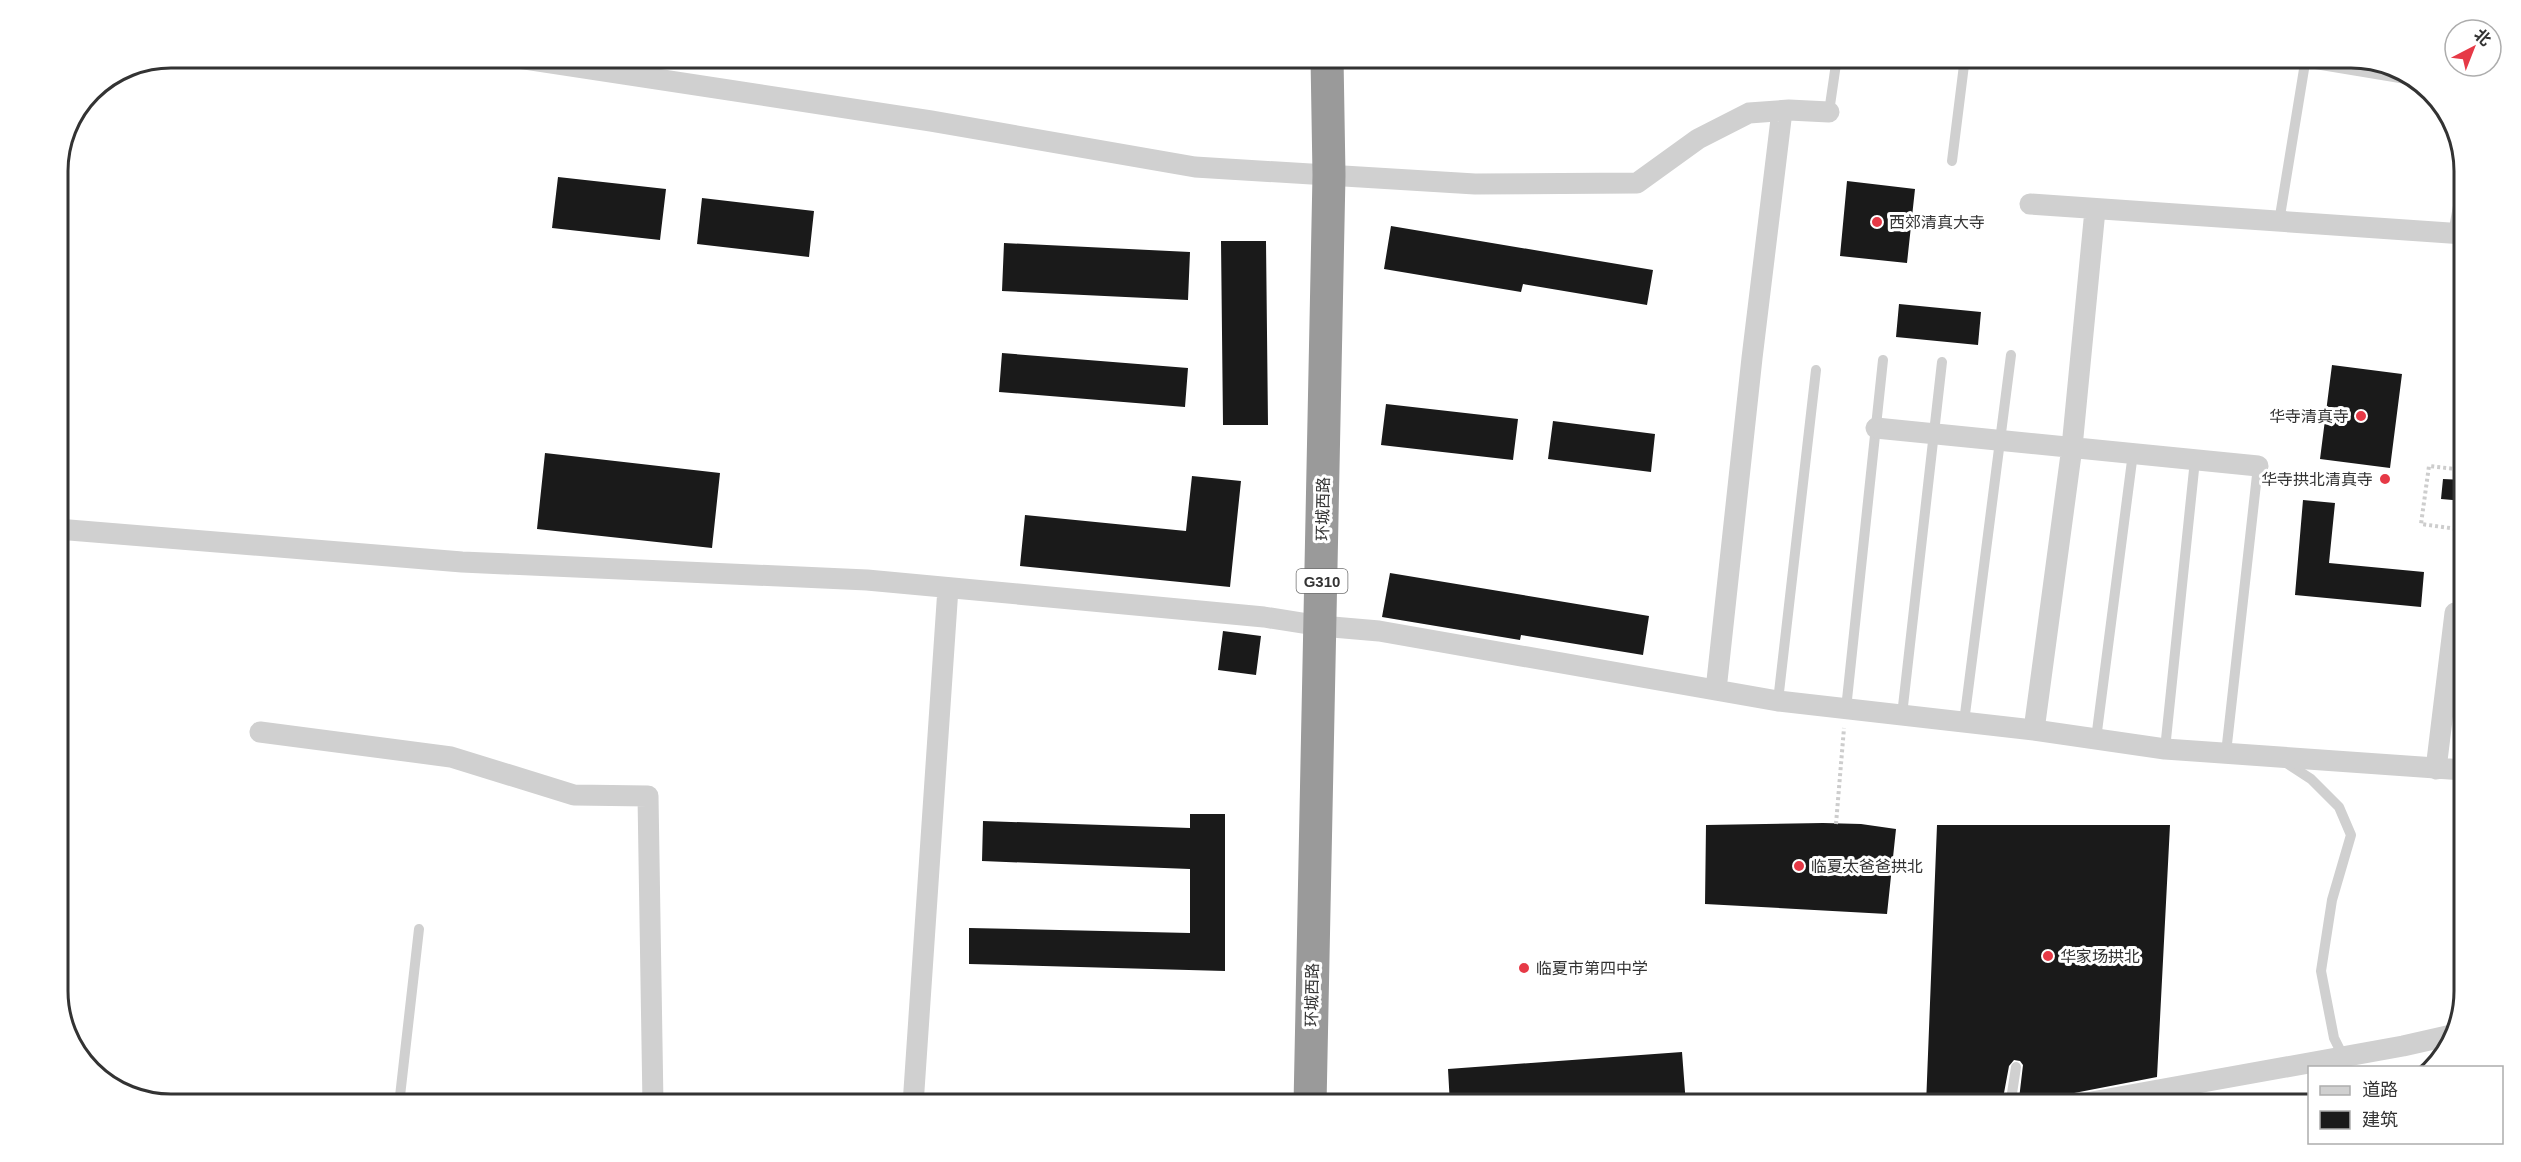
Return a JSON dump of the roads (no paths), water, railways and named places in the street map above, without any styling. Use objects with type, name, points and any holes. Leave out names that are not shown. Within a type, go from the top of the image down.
[{"type":"highway","name":"环城西路","points":[[1310,1094],[1329,175],[1327,68]]},
{"type":"street","points":[[584,68],[931,121],[1195,167],[1475,184],[1637,183],[1698,139],[1749,113],[1829,112]]},
{"type":"street","points":[[1716,690],[1750,370],[1782,111]]},
{"type":"street","points":[[2030,204],[2453,234]]},
{"type":"street","points":[[2034,730],[2072,447],[2095,210]]},
{"type":"street","points":[[1876,428],[2258,466]]},
{"type":"street","points":[[68,529],[462,562],[867,580],[1264,617],[1321,626],[1379,631],[1716,690],[1846,709],[2034,730],[2165,749],[2454,770]]},
{"type":"street","points":[[914,1094],[948,588]]},
{"type":"street","points":[[2436,769],[2454,625]]},
{"type":"street","points":[[260,732],[452,757],[574,795],[648,796],[653,1094]]},
{"type":"street","points":[[2135,1094],[2443,1036]]},
{"type":"lane","points":[[1829,112],[1835,68]]},
{"type":"lane","points":[[1952,161],[1964,68]]},
{"type":"lane","points":[[2279,222],[2304,68]]},
{"type":"lane","points":[[2348,68],[2392,76]]},
{"type":"lane","points":[[1964,722],[2011,356]]},
{"type":"lane","points":[[1846,709],[1882,360]]},
{"type":"lane","points":[[1902,715],[1942,362]]},
{"type":"lane","points":[[1778,700],[1816,370]]},
{"type":"lane","points":[[2096,739],[2133,453]]},
{"type":"lane","points":[[2165,749],[2195,460]]},
{"type":"lane","points":[[2226,753],[2258,466]]},
{"type":"lane","points":[[2277,757],[2311,779],[2339,807],[2351,835],[2332,900],[2321,971],[2334,1038],[2343,1056]]},
{"type":"lane","points":[[400,1094],[419,929]]},
{"type":"lane","points":[[2012,1094],[2016,1066]]},
{"type":"place","name":"西郊清真大寺","points":[[1877,222]]},
{"type":"place","name":"华寺清真寺","points":[[2361,416]]},
{"type":"place","name":"华寺拱北清真寺","points":[[2385,479]]},
{"type":"place","name":"临夏太爸爸拱北","points":[[1799,866]]},
{"type":"place","name":"华家场拱北","points":[[2048,956]]},
{"type":"place","name":"临夏市第四中学","points":[[1524,968]]}]
